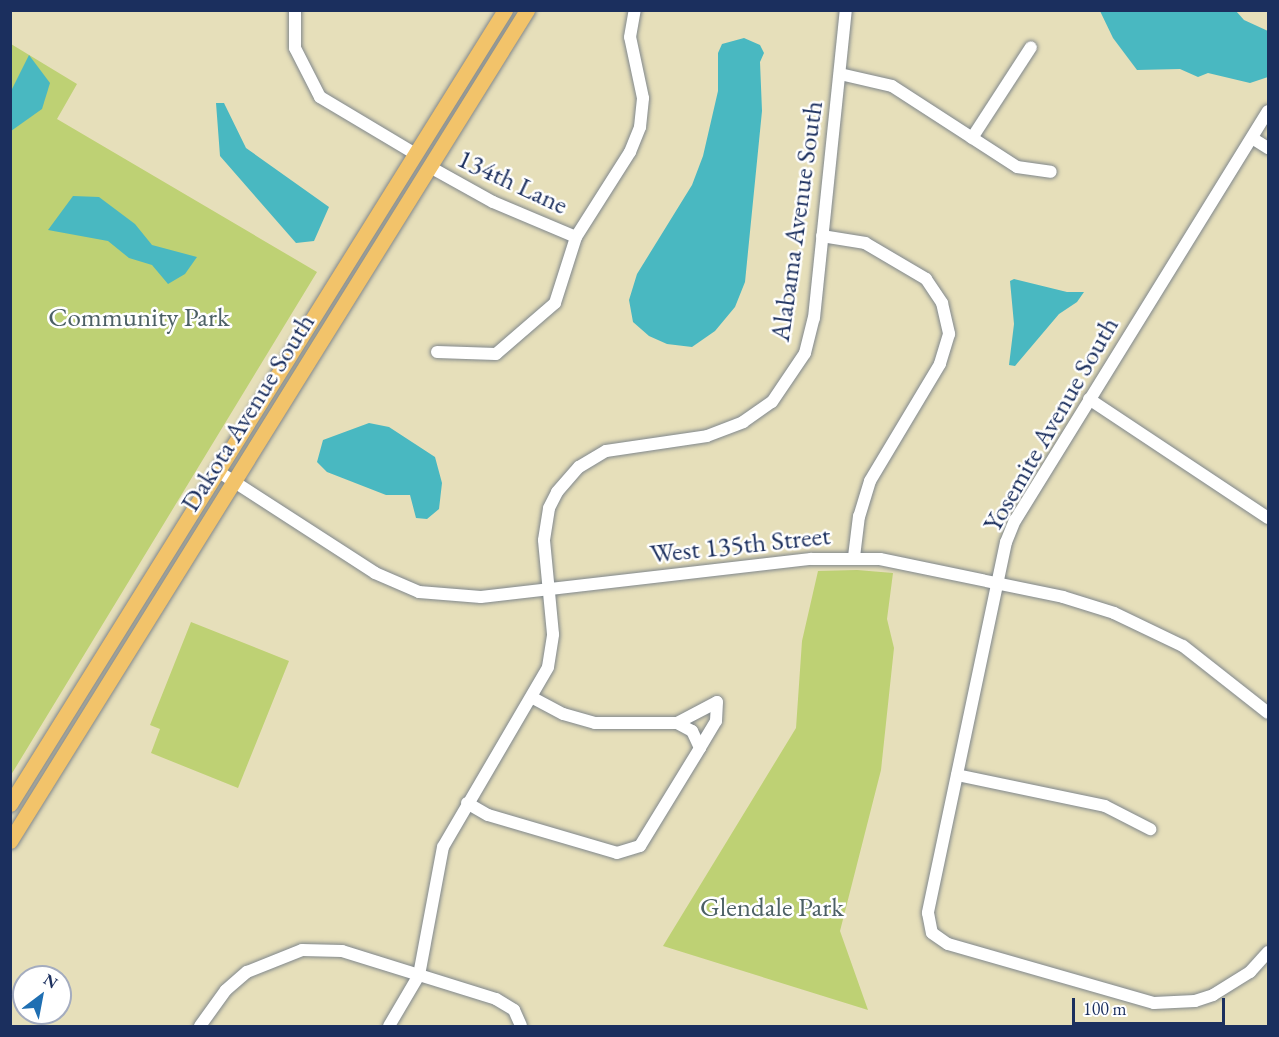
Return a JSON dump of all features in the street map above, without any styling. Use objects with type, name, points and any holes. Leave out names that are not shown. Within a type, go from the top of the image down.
[{"type":"main road","name":"Dakota Avenue South","points":[[10,804],[216,470],[505,10]]},
{"type":"main road","name":"Dakota Avenue South","points":[[10,841],[527,10]]},
{"type":"street","points":[[295,10],[295,48],[320,97],[414,153]]},
{"type":"street","points":[[437,352],[496,354],[544,316],[562,291],[576,237],[630,152],[640,127],[643,98],[630,37],[635,10]]},
{"type":"street","name":"Alabama Avenue South","points":[[389,1026],[419,975],[439,861],[466,802],[533,698],[552,650],[545,523],[557,492],[579,467],[606,451],[707,436],[727,429],[760,412],[785,387],[797,369],[811,335],[846,10]]},
{"type":"street","points":[[972,138],[1031,46]]},
{"type":"street","points":[[840,74],[892,86],[1017,167],[1051,172]]},
{"type":"street","name":"Yosemite Avenue South","points":[[1269,111],[1015,520],[994,583],[978,682],[928,913],[932,933],[948,944],[1138,1000],[1173,1004],[1195,1000],[1233,984],[1269,952]]},
{"type":"street","points":[[1252,138],[1269,148]]},
{"type":"street","name":"134th Lane","points":[[430,167],[493,202],[576,237]]},
{"type":"street","points":[[822,236],[865,243],[926,279],[942,303],[949,334],[940,364],[870,481],[859,516],[854,556]]},
{"type":"street","points":[[1089,399],[1269,518]]},
{"type":"street","name":"West 135th Street","points":[[216,470],[375,573],[412,590],[465,598],[854,556],[1091,604],[1161,633],[1226,675],[1269,712]]},
{"type":"street","points":[[466,802],[488,815],[617,853],[640,846],[716,721],[717,702],[677,723],[596,723],[563,714],[533,698]]},
{"type":"street","points":[[677,723],[692,731],[699,748]]},
{"type":"street","points":[[957,775],[1105,806],[1150,830]]},
{"type":"street","points":[[200,1026],[226,990],[247,972],[273,958],[303,950],[342,951],[363,960],[501,1001],[514,1010],[521,1026]]},
{"type":"green space","name":"Community Park","points":[[11,44],[77,84],[57,119],[317,272],[11,775]]},
{"type":"green space","name":"Glendale Park","points":[[857,570],[893,573],[887,619],[894,648],[881,770],[840,931],[868,1010],[663,946],[796,728],[802,641],[818,571]]},
{"type":"green space","points":[[191,622],[289,661],[238,788],[151,753],[160,729],[150,725]]},
{"type":"water","points":[[1100,11],[1236,11],[1244,20],[1268,31],[1268,77],[1250,83],[1208,73],[1198,77],[1180,69],[1137,70],[1113,38]]},
{"type":"water","points":[[744,38],[760,45],[764,53],[760,62],[762,111],[745,282],[735,307],[715,331],[692,347],[667,344],[649,336],[633,322],[629,300],[637,274],[692,185],[703,156],[718,91],[718,53],[722,44]]},
{"type":"water","points":[[29,55],[50,83],[42,109],[11,131],[11,91]]},
{"type":"water","points":[[216,103],[224,103],[246,148],[329,207],[314,241],[296,243],[220,156]]},
{"type":"water","points":[[73,196],[99,197],[135,224],[152,245],[197,257],[185,274],[168,284],[152,265],[129,258],[108,241],[48,230]]},
{"type":"water","points":[[1014,279],[1067,292],[1084,292],[1077,302],[1059,314],[1015,366],[1009,365],[1014,324],[1010,281]]},
{"type":"water","points":[[369,423],[389,427],[435,457],[442,483],[439,509],[427,519],[416,518],[410,495],[386,495],[327,472],[317,462],[323,440]]}]
